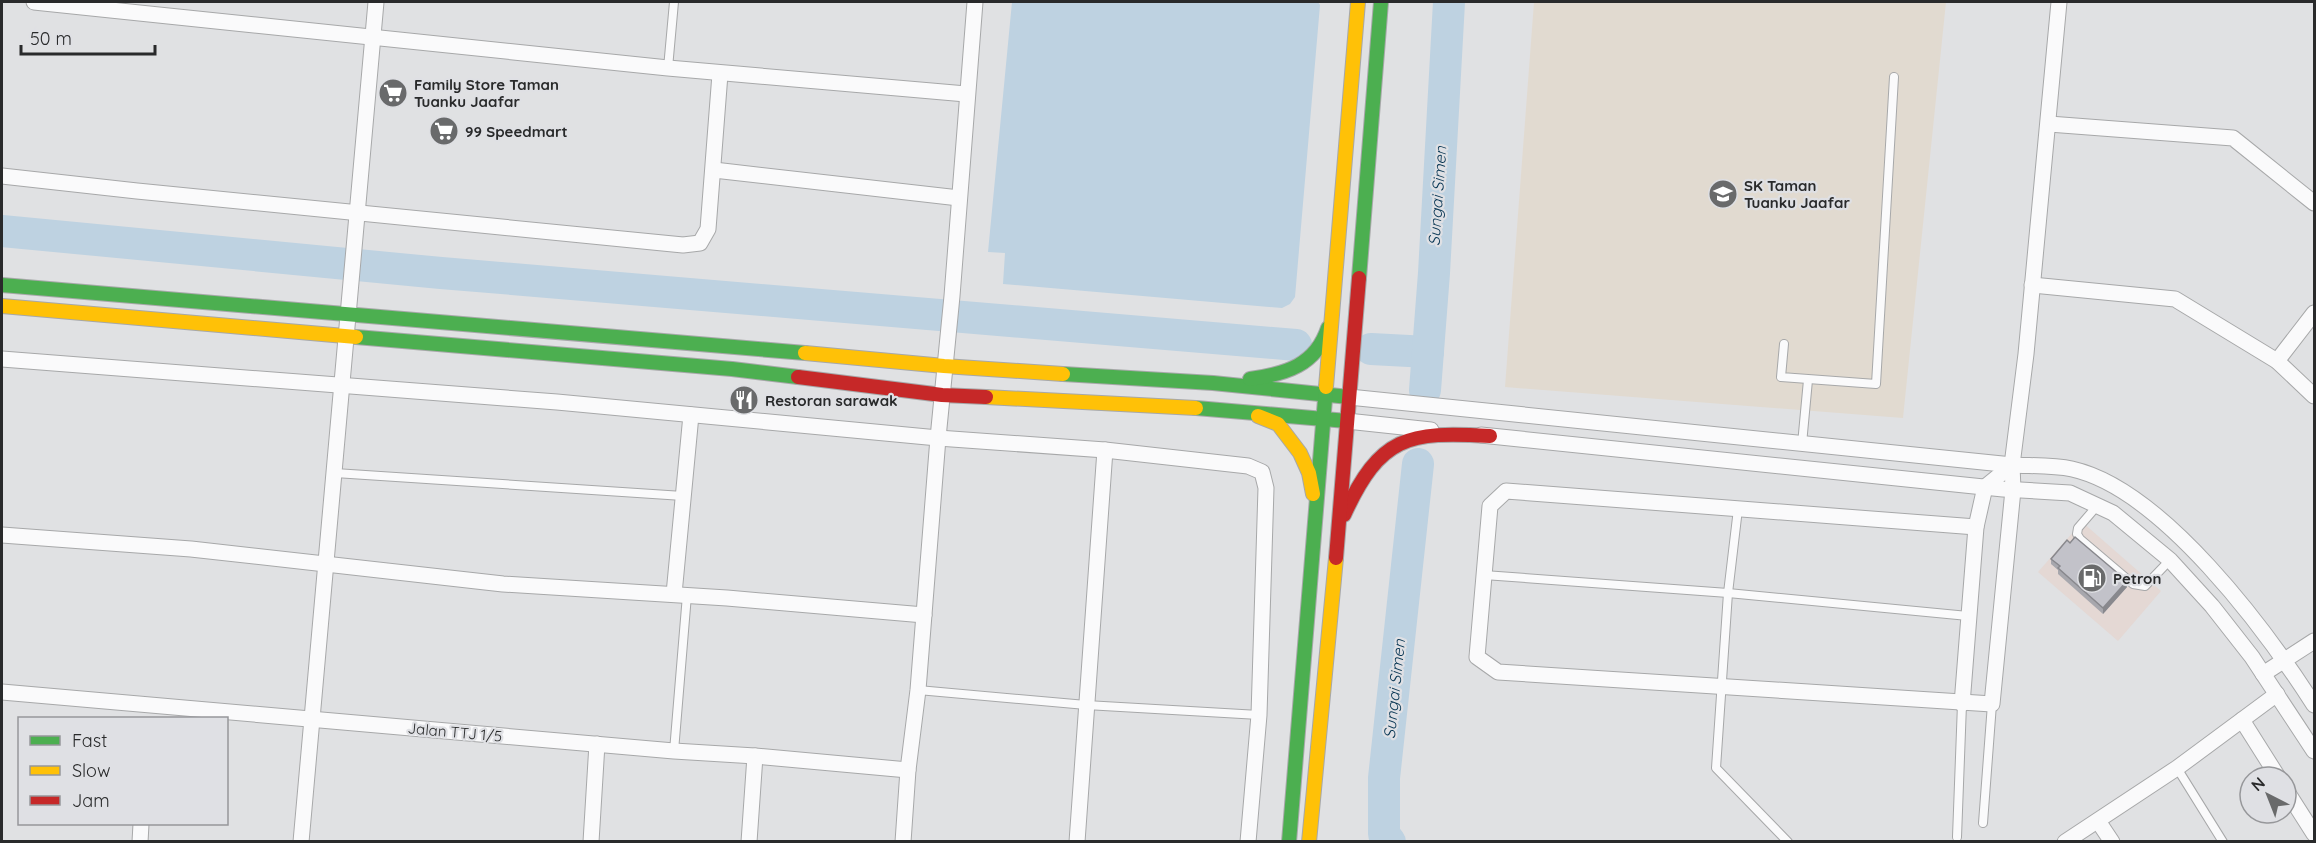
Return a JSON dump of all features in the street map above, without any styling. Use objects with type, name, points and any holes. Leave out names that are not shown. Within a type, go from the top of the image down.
[{"type":"street","points":[[34,2],[720,74],[966,94]]},
{"type":"street","points":[[302,842],[376,2]]},
{"type":"street","points":[[903,842],[908,770],[918,690],[944,366],[949,334],[975,2]]},
{"type":"street","points":[[1289,842],[1358,2]]},
{"type":"street","points":[[1309,842],[1339,526],[1381,2]]},
{"type":"street","points":[[1976,527],[1506,491],[1490,506],[1478,657],[1498,672],[1962,704],[1992,704],[2013,490],[2012,465],[2026,354],[2059,2]]},
{"type":"street","points":[[2,176],[683,245],[700,243],[708,229],[720,74]]},
{"type":"street","points":[[2049,124],[2233,138],[2314,203]]},
{"type":"street","points":[[714,170],[958,198]]},
{"type":"street","points":[[2,285],[350,313],[944,366],[1213,383],[1802,444],[2071,469],[2105,481],[2135,500],[2177,534],[2219,577],[2285,660],[2314,705]]},
{"type":"street","points":[[2032,285],[2175,299],[2277,361],[2314,396]]},
{"type":"street","points":[[2,306],[732,369],[942,395],[1245,411],[2013,490],[2070,493],[2114,513],[2170,560],[2212,606],[2263,674],[2314,751]]},
{"type":"street","points":[[1213,383],[1272,376],[1298,367],[1322,346],[1333,313]]},
{"type":"street","points":[[2277,361],[2314,313]]},
{"type":"street","points":[[2,359],[343,384],[938,438],[1105,450],[1248,466],[1262,472],[1266,488],[1259,715],[1248,842]]},
{"type":"street","points":[[1245,411],[1278,424],[1300,453],[1309,473],[1317,515]]},
{"type":"street","points":[[680,595],[683,496],[692,415]]},
{"type":"street","points":[[1339,526],[1366,472],[1385,451],[1398,442],[1435,434],[1490,436]]},
{"type":"street","points":[[1077,842],[1105,450]]},
{"type":"street","points":[[1962,704],[1976,527],[1985,487],[2012,465]]},
{"type":"street","points":[[2,535],[191,549],[503,584],[680,595],[924,615]]},
{"type":"street","points":[[2263,674],[2314,641]]},
{"type":"street","name":"Jalan TTJ 1/5","points":[[2,692],[153,712],[313,718],[908,770]]},
{"type":"street","points":[[2065,842],[2177,768],[2277,694]]},
{"type":"street","points":[[2242,720],[2270,765]]},
{"type":"street","points":[[591,842],[597,744]]},
{"type":"street","points":[[749,842],[755,756]]},
{"type":"street","points":[[2298,809],[2314,834]]},
{"type":"street","points":[[2098,821],[2112,842]]},
{"type":"street","points":[[140,842],[141,825]]},
{"type":"lane","points":[[668,68],[674,2]]},
{"type":"lane","points":[[1784,344],[1781,377],[1876,384],[1894,77]]},
{"type":"lane","points":[[1802,444],[1808,380]]},
{"type":"lane","points":[[335,473],[683,496]]},
{"type":"lane","points":[[2097,506],[2078,528],[2077,534],[2133,584],[2145,586],[2170,560]]},
{"type":"lane","points":[[1738,509],[1728,593],[1716,768],[1788,842]]},
{"type":"lane","points":[[1484,575],[1728,593],[1968,616]]},
{"type":"lane","points":[[674,751],[680,595]]},
{"type":"lane","points":[[918,690],[1086,705],[1259,715]]},
{"type":"lane","points":[[1957,837],[1962,704]]},
{"type":"lane","points":[[1983,824],[1992,704]]},
{"type":"lane","points":[[2177,768],[2223,842]]},
{"type":"shaded area","name":"SK Taman Tuanku Jaafar","points":[[1534,2],[1946,2],[1903,418],[1505,387]]},
{"type":"shaded area","points":[[2082,522],[2161,591],[2118,641],[2038,572]]},
{"type":"water","points":[[1012,2],[1318,2],[1320,5],[1295,297],[1290,304],[1282,308],[1003,284],[1005,253],[988,252]]},
{"type":"building","points":[[2075,537],[2127,581],[2103,608],[2051,559],[2067,540],[2070,543]]},
{"type":"waterway","name":"Sungai Simen","points":[[1425,390],[1449,2]]},
{"type":"waterway","points":[[2,231],[441,273],[1296,345]]},
{"type":"waterway","points":[[1371,349],[1428,352]]},
{"type":"waterway","name":"Sungai Simen","points":[[1390,842],[1384,834],[1384,778],[1418,464]]},
{"type":"traffic: fast","points":[[1359,278],[1381,2]]},
{"type":"traffic: fast","points":[[2,285],[805,353]]},
{"type":"traffic: fast","points":[[1250,379],[1276,374],[1298,366],[1316,351],[1328,328]]},
{"type":"traffic: fast","points":[[356,337],[732,369],[798,377]]},
{"type":"traffic: fast","points":[[1063,374],[1213,383],[1349,397]]},
{"type":"traffic: fast","points":[[1289,842],[1326,387]]},
{"type":"traffic: fast","points":[[1196,408],[1347,421]]},
{"type":"traffic: slow","points":[[1326,387],[1358,2]]},
{"type":"traffic: slow","points":[[2,306],[356,337]]},
{"type":"traffic: slow","points":[[805,353],[1063,374]]},
{"type":"traffic: slow","points":[[986,397],[1196,408]]},
{"type":"traffic: slow","points":[[1258,416],[1278,424],[1300,453],[1309,473],[1313,494]]},
{"type":"traffic: slow","points":[[1309,842],[1336,558]]},
{"type":"traffic: jam","points":[[1336,558],[1359,278]]},
{"type":"traffic: jam","points":[[798,377],[942,395],[986,397]]},
{"type":"traffic: jam","points":[[1344,515],[1370,469],[1384,454],[1400,444],[1417,438],[1438,435],[1490,436]]},
{"type":"place","name":"Family Store Taman Tuanku Jaafar","points":[[393,93]]},
{"type":"place","name":"99 Speedmart","points":[[444,131]]},
{"type":"place","name":"SK Taman Tuanku Jaafar","points":[[1723,194]]},
{"type":"place","name":"Restoran sarawak","points":[[744,400]]},
{"type":"place","name":"Petron","points":[[2092,578]]}]
